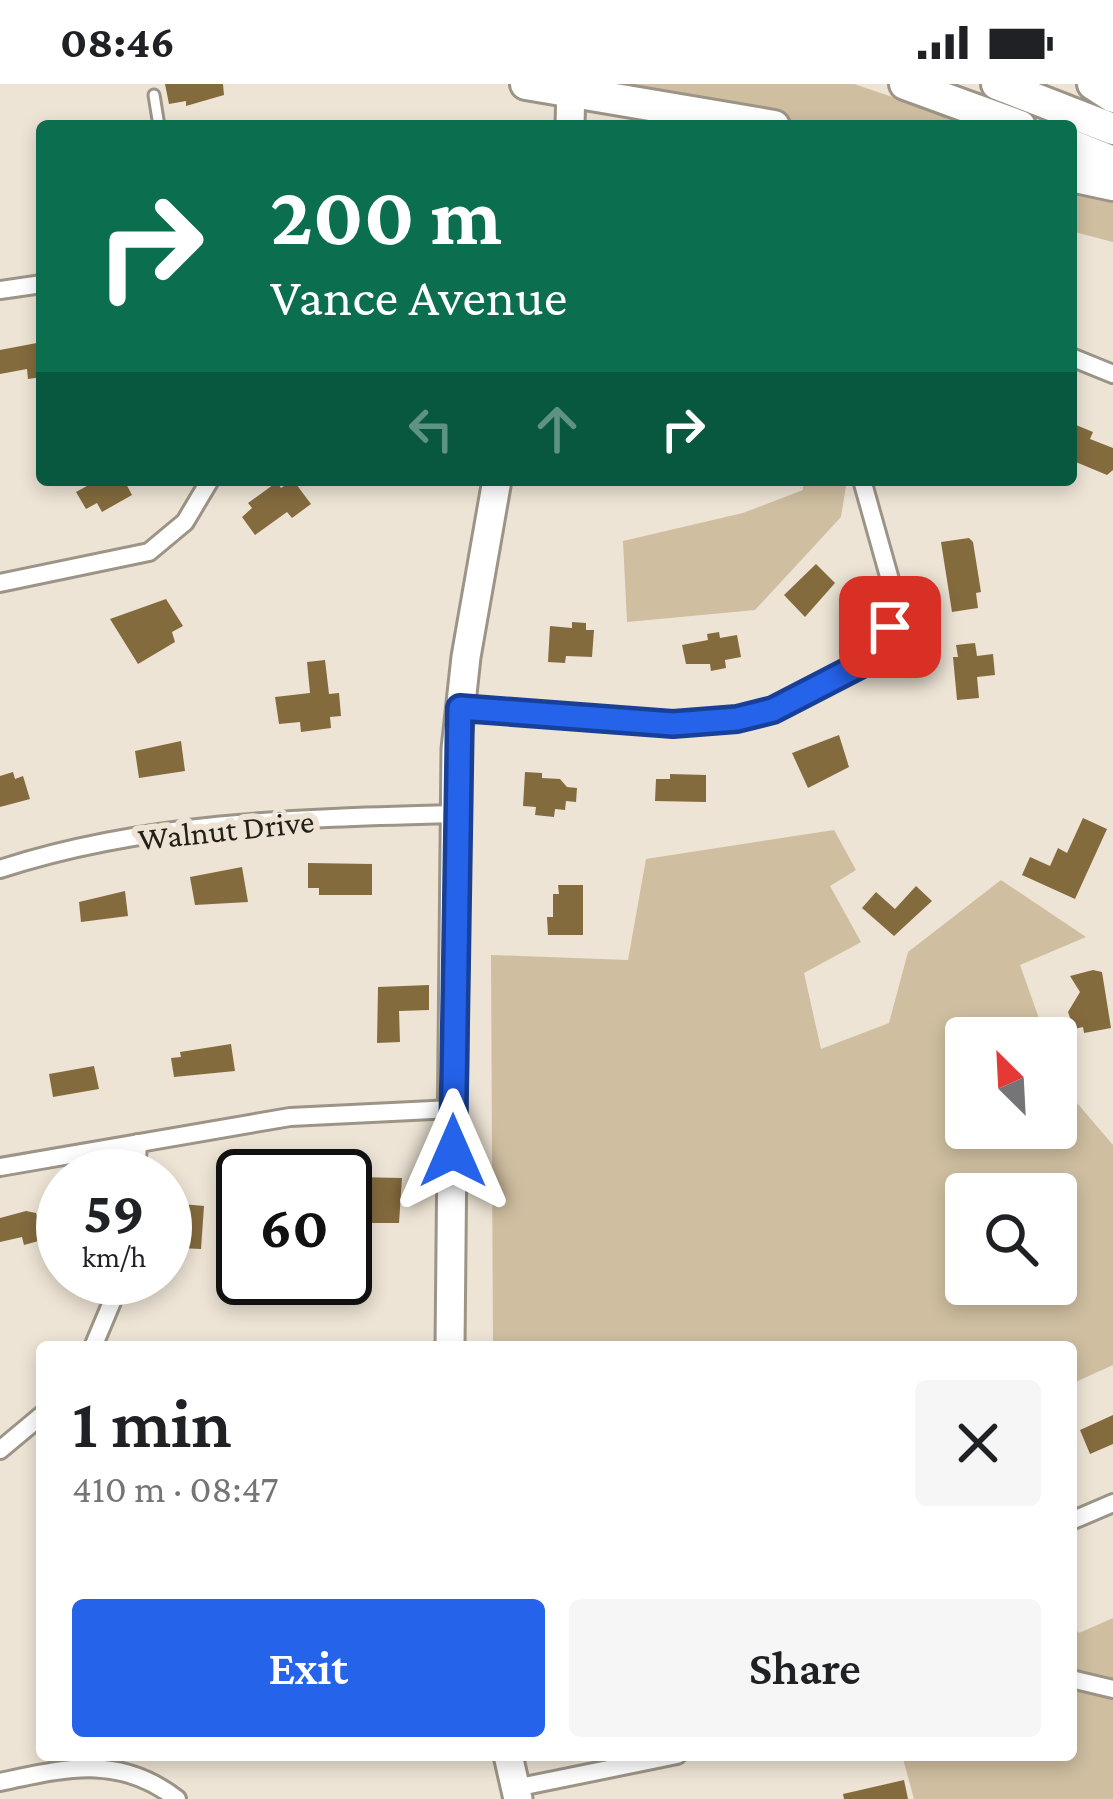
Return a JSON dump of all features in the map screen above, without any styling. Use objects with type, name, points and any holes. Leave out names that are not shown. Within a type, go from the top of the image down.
[{"type":"highway","points":[[526,84],[742,120]]},
{"type":"highway","points":[[905,84],[1004,120]]},
{"type":"highway","points":[[997,84],[1113,129]]},
{"type":"highway","points":[[1093,84],[1113,97]]},
{"type":"highway","points":[[1077,148],[1113,162]]},
{"type":"highway","points":[[1077,177],[1113,185]]},
{"type":"main road","points":[[570,120],[571,88]]},
{"type":"main road","points":[[450,1341],[460,708],[495,486]]},
{"type":"main road","points":[[509,1761],[516,1793]]},
{"type":"street","points":[[0,290],[36,285]]},
{"type":"street","points":[[1077,359],[1113,374]]},
{"type":"street","points":[[0,584],[149,552],[185,522],[206,486]]},
{"type":"street","points":[[460,708],[705,723],[773,710],[862,664],[884,641],[894,612],[894,594],[864,486]]},
{"type":"street","name":"Walnut Drive","points":[[0,868],[184,830],[309,818],[456,814]]},
{"type":"street","points":[[0,1167],[290,1117],[453,1109]]},
{"type":"street","points":[[138,1143],[138,1149]]},
{"type":"street","points":[[96,1341],[111,1305]]},
{"type":"street","points":[[0,1450],[36,1420]]},
{"type":"street","points":[[1077,1518],[1113,1503]]},
{"type":"street","points":[[1077,1680],[1113,1689]]},
{"type":"street","points":[[516,1793],[652,1761]]},
{"type":"street","points":[[0,1782],[97,1765],[139,1775],[176,1799]]},
{"type":"lane","points":[[154,95],[158,120]]},
{"type":"shaded area","points":[[609,84],[854,84],[960,120],[782,120]]},
{"type":"shaded area","points":[[1077,167],[1113,182],[1113,242],[1077,233]]},
{"type":"shaded area","points":[[803,486],[846,486],[841,517],[755,610],[627,622],[623,541],[743,513],[803,490]]},
{"type":"shaded area","points":[[834,830],[856,870],[830,886],[861,942],[804,973],[821,1049],[889,1023],[908,952],[1001,880],[1086,937],[1020,965],[1039,1017],[945,1017],[945,1149],[1077,1149],[1077,1103],[1113,1145],[1113,1365],[1077,1381],[1077,1341],[493,1341],[491,955],[628,960],[646,859]]},
{"type":"shaded area","points":[[1113,1618],[1113,1799],[914,1799],[904,1761],[1077,1761],[1079,1633]]},
{"type":"building","points":[[165,84],[223,84],[224,95],[186,106],[186,101],[169,104]]},
{"type":"building","points":[[36,343],[36,378],[28,379],[27,369],[0,374],[0,350]]},
{"type":"building","points":[[1077,425],[1093,432],[1090,439],[1113,448],[1113,470],[1107,475],[1077,462]]},
{"type":"building","points":[[87,486],[127,486],[132,495],[102,512],[97,503],[86,509],[76,492]]},
{"type":"building","points":[[271,486],[298,486],[311,504],[292,518],[287,512],[255,535],[242,517],[252,508],[248,503]]},
{"type":"building","points":[[969,538],[981,592],[976,593],[978,608],[952,612],[941,542]]},
{"type":"building","points":[[816,564],[835,583],[805,617],[784,595]]},
{"type":"building","points":[[166,599],[183,626],[172,632],[175,642],[138,664],[110,619]]},
{"type":"building","points":[[572,622],[586,623],[586,630],[594,630],[592,657],[566,656],[565,663],[548,662],[550,626],[572,628]]},
{"type":"building","points":[[719,632],[720,638],[737,635],[741,657],[725,660],[726,668],[711,671],[710,664],[686,664],[682,645],[708,640],[707,634]]},
{"type":"building","points":[[975,643],[977,656],[993,654],[995,675],[977,677],[979,698],[957,700],[956,645]]},
{"type":"building","points":[[325,660],[329,694],[339,693],[341,716],[330,717],[331,728],[301,732],[300,722],[279,724],[275,697],[310,693],[307,662]]},
{"type":"building","points":[[839,735],[849,767],[808,788],[792,753]]},
{"type":"building","points":[[181,741],[185,771],[139,778],[135,751]]},
{"type":"building","points":[[13,772],[15,779],[23,776],[30,799],[0,807],[0,776]]},
{"type":"building","points":[[525,772],[542,773],[542,778],[560,779],[567,787],[577,788],[576,802],[566,801],[565,810],[555,809],[554,817],[535,815],[536,807],[523,806]]},
{"type":"building","points":[[670,774],[706,775],[706,802],[655,801],[656,779],[670,779]]},
{"type":"building","points":[[1083,818],[1107,829],[1075,899],[1022,875],[1030,857],[1050,866],[1058,848],[1067,853]]},
{"type":"building","points":[[308,863],[372,864],[372,895],[319,895],[319,888],[308,888]]},
{"type":"building","points":[[242,867],[248,902],[195,905],[190,877]]},
{"type":"building","points":[[558,885],[583,885],[583,935],[548,935],[547,917],[553,917]]},
{"type":"building","points":[[916,886],[932,901],[894,936],[862,908],[876,892],[895,909]]},
{"type":"building","points":[[125,891],[128,916],[81,922],[79,902]]},
{"type":"building","points":[[1102,972],[1111,1028],[1084,1033],[1083,1027],[1077,1028],[1077,1017],[1068,1012],[1080,992],[1070,976]]},
{"type":"building","points":[[429,985],[429,1010],[399,1011],[400,1042],[377,1043],[378,987]]},
{"type":"building","points":[[231,1044],[235,1071],[174,1077],[171,1058],[181,1057],[180,1052]]},
{"type":"building","points":[[94,1066],[99,1089],[53,1097],[49,1074]]},
{"type":"building","points":[[372,1177],[402,1178],[399,1223],[372,1223]]},
{"type":"building","points":[[192,1205],[204,1206],[201,1249],[192,1249]]},
{"type":"building","points":[[36,1213],[36,1242],[24,1245],[22,1237],[0,1242],[0,1218]]},
{"type":"building","points":[[1113,1415],[1113,1444],[1090,1454],[1080,1430]]},
{"type":"building","points":[[904,1780],[908,1799],[844,1799],[843,1794]]},
{"type":"route","points":[[453,1151],[460,708],[673,724],[737,719],[773,710],[862,664],[884,641],[890,627]]}]
